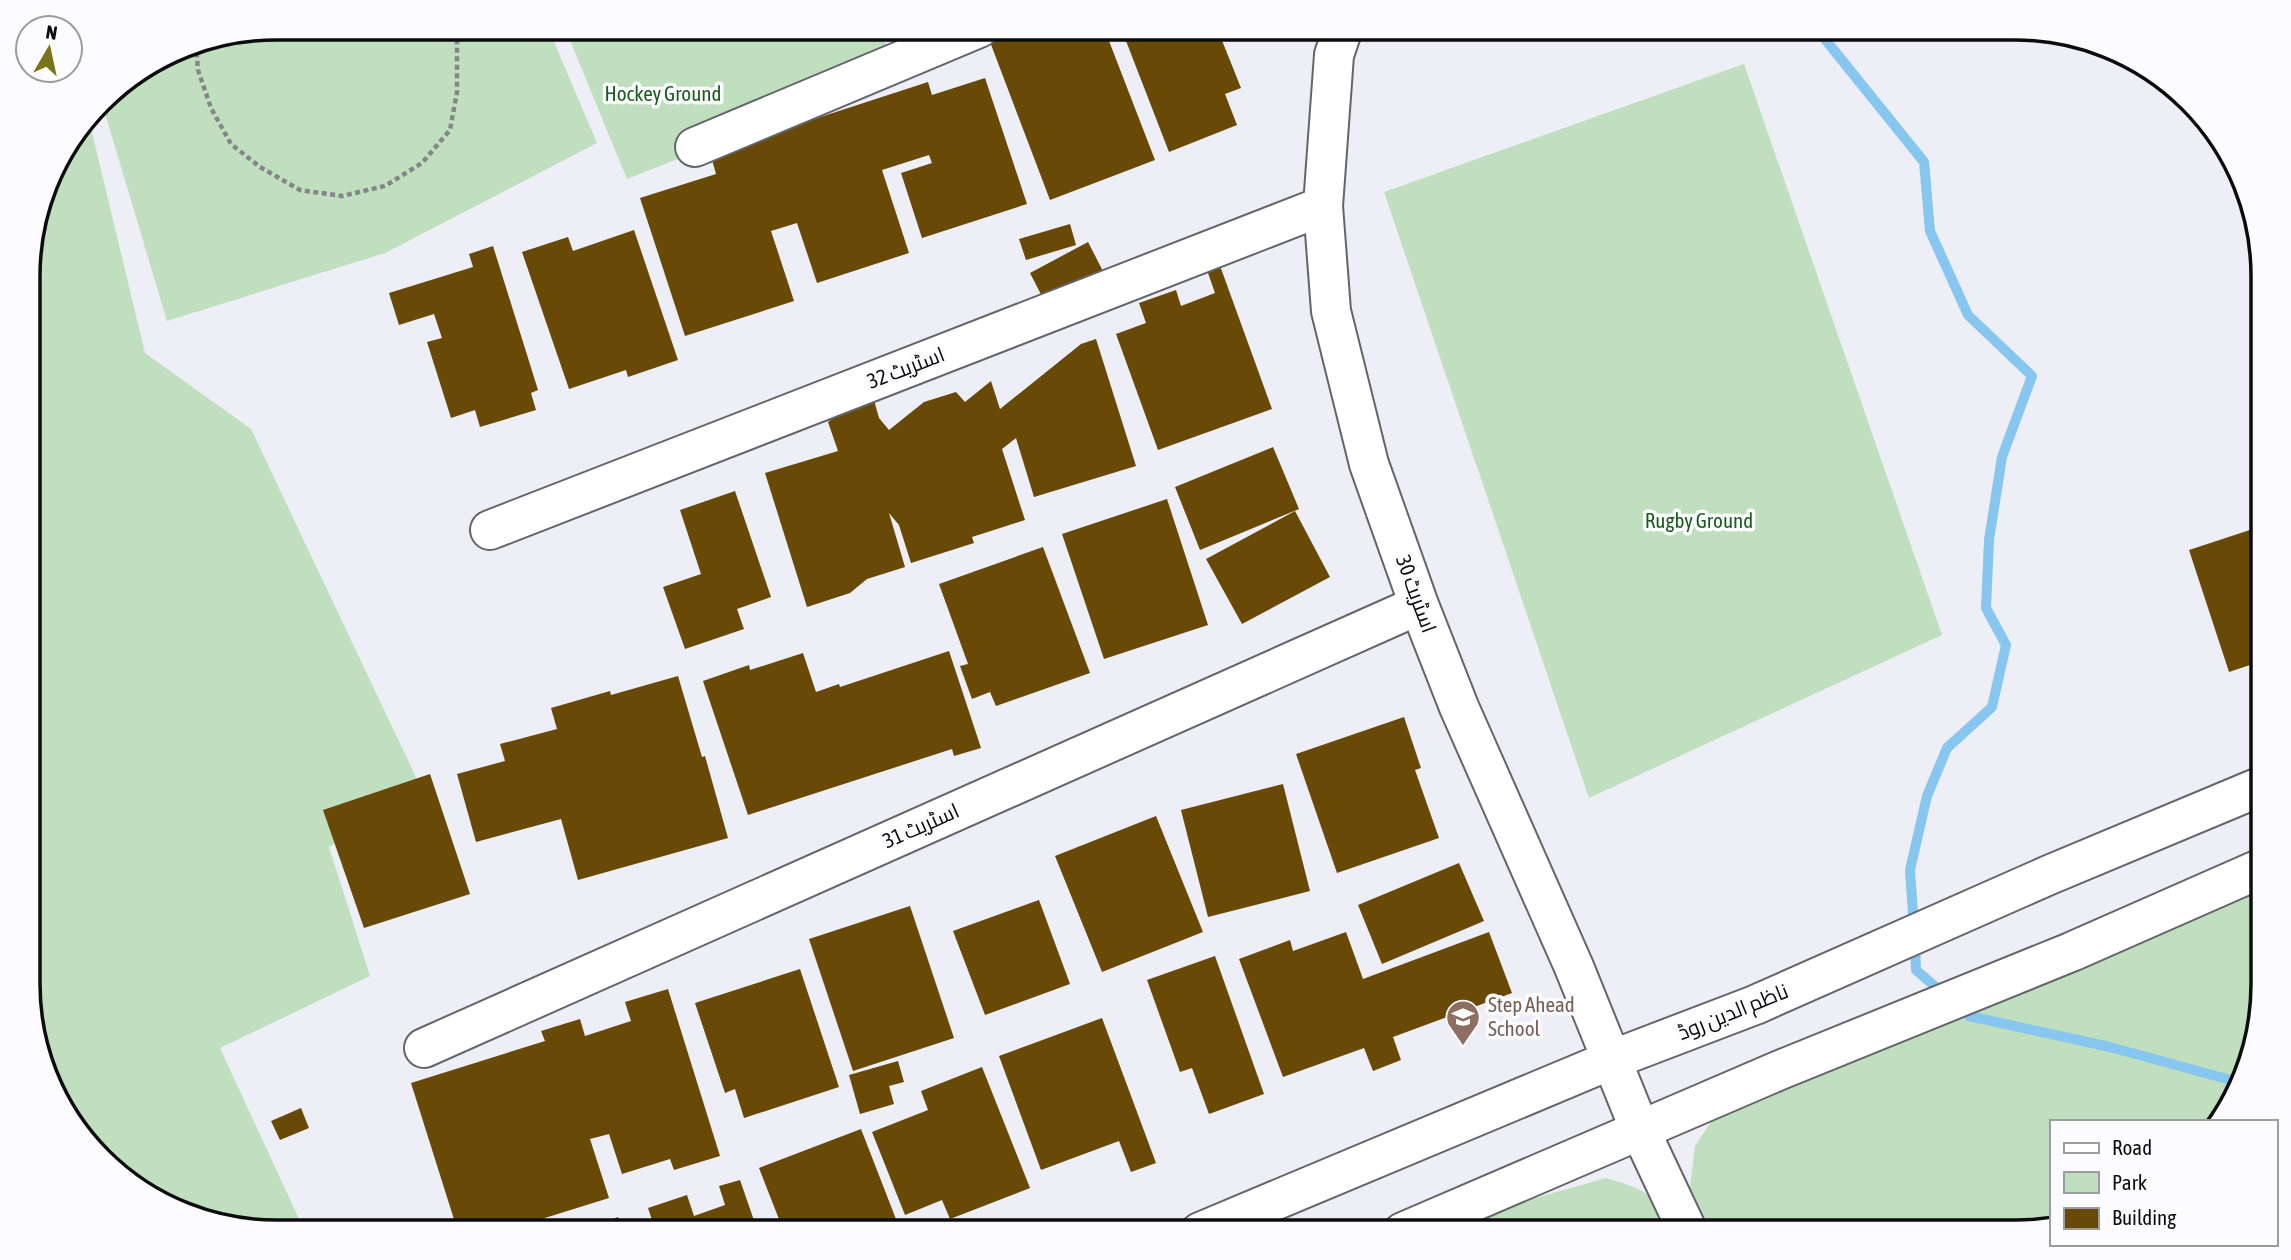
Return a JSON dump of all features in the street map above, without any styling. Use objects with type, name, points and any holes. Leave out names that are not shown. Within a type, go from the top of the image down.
[{"type":"street","name":"اسٹریٹ 30","points":[[1339,40],[1334,55],[1323,206],[1331,312],[1369,464],[1459,707],[1574,967],[1640,1130],[1682,1219]]},
{"type":"street","points":[[695,147],[949,41]]},
{"type":"street","name":"اسٹریٹ 32","points":[[489,530],[1323,206]]},
{"type":"street","name":"اسٹریٹ 31","points":[[424,1048],[1419,605]]},
{"type":"street","name":"ناظم الدین روڈ","points":[[1230,1219],[1611,1060],[1755,1005],[2049,875],[2250,791]]},
{"type":"street","points":[[1432,1219],[1780,1070],[2071,952],[2250,873]]},
{"type":"path","points":[[197,54],[198,70],[211,108],[231,144],[260,167],[300,190],[342,196],[385,186],[422,163],[450,130],[457,92],[457,41]]},
{"type":"green space","points":[[261,41],[553,41],[597,143],[385,253],[167,321],[105,114],[145,80],[186,58],[215,48]]},
{"type":"green space","name":"Hockey Ground","points":[[570,41],[884,41],[898,72],[627,179]]},
{"type":"green space","name":"Rugby Ground","points":[[1744,64],[1942,635],[1589,798],[1384,192]]},
{"type":"green space","points":[[91,130],[145,353],[251,429],[424,794],[329,847],[370,976],[220,1048],[299,1220],[245,1218],[215,1212],[158,1188],[133,1171],[109,1151],[80,1115],[53,1060],[42,1015],[40,276],[42,245],[53,200],[72,158]]},
{"type":"green space","points":[[2250,885],[2250,999],[2246,1030],[2238,1060],[2219,1102],[2207,1120],[2050,1120],[2050,1217],[1705,1219],[1690,1187],[1695,1146],[1719,1110]]},
{"type":"green space","points":[[1606,1178],[1648,1195],[1668,1219],[1481,1219],[1518,1203]]},
{"type":"building","points":[[1222,40],[1241,88],[1225,94],[1237,125],[1169,152],[1126,41]]},
{"type":"building","points":[[989,41],[1109,41],[1155,160],[1050,200]]},
{"type":"building","points":[[985,78],[1027,204],[922,238],[901,173],[932,163],[929,155],[882,170],[909,253],[817,283],[797,223],[771,231],[794,301],[685,336],[640,198],[716,174],[710,153],[928,82],[932,95]]},
{"type":"building","points":[[1070,224],[1076,245],[1026,260],[1019,239]]},
{"type":"building","points":[[634,230],[678,360],[628,377],[626,370],[569,389],[522,252],[568,237],[573,251]]},
{"type":"building","points":[[1088,242],[1107,279],[1049,310],[1030,273]]},
{"type":"building","points":[[493,246],[538,390],[531,393],[536,410],[480,427],[475,410],[451,418],[427,342],[442,338],[434,314],[399,325],[389,293],[473,267],[469,254]]},
{"type":"building","points":[[1215,252],[1272,409],[1158,450],[1116,334],[1146,323],[1139,303],[1176,290],[1181,306],[1215,293],[1202,256]]},
{"type":"building","points":[[1096,339],[1136,466],[1034,497],[1016,438],[1002,449],[1025,520],[972,537],[974,543],[911,563],[899,525],[889,513],[905,567],[867,579],[850,593],[807,607],[765,473],[838,451],[828,422],[844,409],[874,400],[879,418],[889,430],[924,402],[956,392],[965,402],[991,381],[1000,409],[1081,344]]},
{"type":"building","points":[[1273,447],[1299,509],[1200,550],[1175,487]]},
{"type":"building","points":[[735,491],[771,597],[737,609],[744,629],[685,649],[663,587],[701,574],[680,510]]},
{"type":"building","points":[[1167,499],[1208,625],[1104,659],[1062,534]]},
{"type":"building","points":[[1295,511],[1330,577],[1242,624],[1206,559]]},
{"type":"building","points":[[2250,530],[2250,665],[2229,672],[2189,550]]},
{"type":"building","points":[[1043,547],[1090,673],[996,706],[990,692],[972,699],[960,666],[968,664],[939,584]]},
{"type":"building","points":[[949,651],[981,748],[954,756],[952,749],[748,815],[703,681],[749,665],[750,670],[803,653],[816,692],[839,684],[840,687]]},
{"type":"building","points":[[678,676],[702,757],[705,756],[728,838],[578,880],[561,819],[476,842],[457,774],[505,761],[500,744],[557,729],[551,708]]},
{"type":"building","points":[[1404,717],[1421,768],[1415,770],[1439,838],[1337,873],[1296,754]]},
{"type":"building","points":[[430,774],[470,894],[364,928],[323,810]]},
{"type":"building","points":[[1283,784],[1310,891],[1208,917],[1181,810]]},
{"type":"building","points":[[1156,816],[1203,932],[1102,972],[1055,856]]},
{"type":"building","points":[[1459,863],[1484,921],[1382,964],[1358,905]]},
{"type":"building","points":[[1039,900],[1070,984],[985,1015],[953,931]]},
{"type":"building","points":[[910,906],[954,1038],[853,1071],[809,939]]},
{"type":"building","points":[[1346,932],[1363,979],[1489,932],[1512,993],[1393,1037],[1401,1060],[1373,1071],[1364,1048],[1283,1077],[1239,959],[1290,940],[1293,951]]},
{"type":"building","points":[[1215,956],[1264,1094],[1209,1114],[1192,1068],[1180,1072],[1147,980]]},
{"type":"building","points":[[800,969],[839,1087],[744,1118],[735,1089],[725,1093],[695,1003]]},
{"type":"building","points":[[668,989],[720,1156],[674,1170],[670,1159],[622,1174],[609,1134],[590,1139],[609,1198],[539,1220],[454,1220],[411,1083],[545,1041],[541,1031],[580,1019],[585,1036],[631,1021],[625,1002]]},
{"type":"building","points":[[1102,1018],[1156,1163],[1131,1172],[1119,1141],[1041,1170],[999,1056]]},
{"type":"building","points":[[898,1061],[904,1082],[889,1086],[894,1104],[860,1114],[849,1075]]},
{"type":"building","points":[[982,1067],[1030,1188],[950,1219],[942,1200],[905,1215],[872,1132],[928,1110],[921,1091]]},
{"type":"building","points":[[301,1108],[309,1128],[280,1140],[271,1121]]},
{"type":"building","points":[[861,1129],[896,1220],[779,1220],[759,1168]]},
{"type":"building","points":[[740,1180],[754,1220],[652,1220],[648,1208],[687,1195],[694,1216],[725,1205],[719,1186]]},
{"type":"waterway","points":[[1826,40],[1924,162],[1930,231],[1968,315],[2032,376],[2002,457],[1989,540],[1986,608],[2006,645],[1992,707],[1947,748],[1927,796],[1910,870],[1914,928]]},
{"type":"waterway","points":[[1915,944],[1916,970],[1945,995]]},
{"type":"waterway","points":[[1957,1006],[1969,1016],[2110,1047],[2230,1080]]},
{"type":"place","name":"Step Ahead School","points":[[1463,1047]]}]
